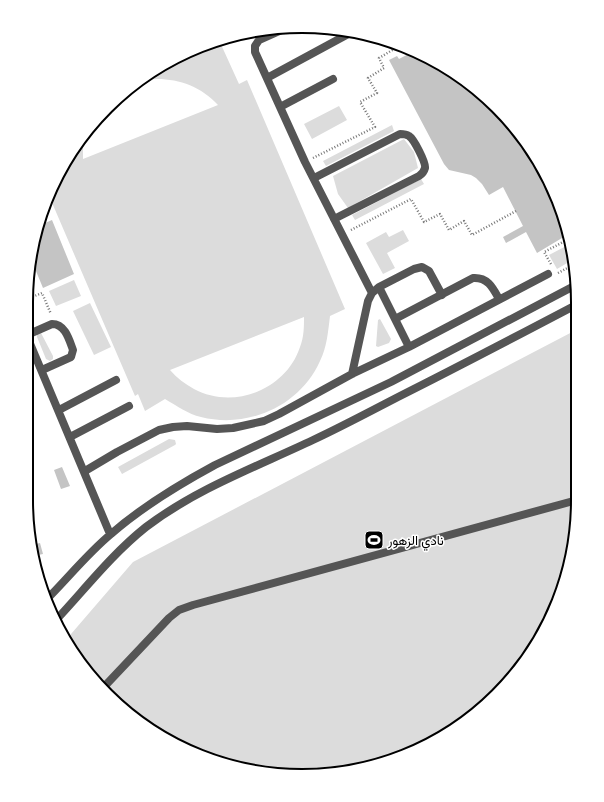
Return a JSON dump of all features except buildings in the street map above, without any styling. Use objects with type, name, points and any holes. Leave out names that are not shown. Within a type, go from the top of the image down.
[{"type":"lane","points":[[271,35],[259,40],[255,46],[255,52],[314,178],[372,293]]},
{"type":"lane","points":[[267,78],[344,36]]},
{"type":"lane","points":[[280,106],[332,79]]},
{"type":"lane","points":[[314,178],[400,134],[409,136],[424,160],[425,167],[419,176],[334,219]]},
{"type":"lane","points":[[352,374],[368,301],[372,293],[414,269],[422,267],[429,271],[442,295]]},
{"type":"lane","points":[[85,471],[159,430],[187,426],[217,429],[233,428],[264,420],[279,414],[352,374],[409,347],[548,274]]},
{"type":"lane","points":[[395,319],[473,278],[479,278],[489,283],[499,299]]},
{"type":"lane","points":[[379,288],[409,347]]},
{"type":"lane","points":[[51,596],[110,534],[160,497],[192,477],[391,382],[570,288]]},
{"type":"lane","points":[[60,616],[113,558],[145,528],[168,512],[204,491],[313,440],[504,343],[571,307]]},
{"type":"lane","points":[[33,332],[52,324],[56,324],[64,329],[72,347],[73,354],[67,359],[42,370]]},
{"type":"lane","points":[[33,350],[85,471],[110,534]]},
{"type":"lane","points":[[59,410],[116,380]]},
{"type":"lane","points":[[70,437],[129,406]]},
{"type":"lane","points":[[107,684],[169,618],[179,610],[192,605],[571,502]]},
{"type":"path","points":[[319,154],[375,127],[360,102],[377,93],[368,78],[384,68],[379,58],[394,49]]},
{"type":"path","points":[[358,226],[411,199],[424,222],[440,214],[449,230],[464,221],[472,235],[516,211]]},
{"type":"path","points":[[564,241],[544,252],[556,274],[569,267]]},
{"type":"path","points":[[33,296],[42,293],[56,324]]},
{"type":"shaded area","points":[[221,45],[239,84],[247,80],[345,309],[330,316],[327,339],[320,361],[311,377],[300,390],[286,402],[271,410],[254,416],[237,420],[219,420],[201,417],[183,410],[165,399],[145,411],[138,394],[135,396],[52,202],[69,167],[83,146],[83,159],[218,105],[210,97],[191,86],[181,82],[152,79],[199,53]],"holes":[[[304,317],[304,332],[300,347],[293,362],[283,375],[271,385],[256,392],[241,396],[225,397],[209,395],[187,385],[170,370]]]},
{"type":"shaded area","points":[[339,106],[347,120],[312,139],[304,124]]},
{"type":"shaded area","points":[[392,125],[394,131],[326,166],[323,161]]},
{"type":"shaded area","points":[[404,139],[414,152],[418,168],[348,208],[338,194],[333,176]]},
{"type":"shaded area","points":[[421,179],[424,184],[355,220],[352,215]]},
{"type":"shaded area","points":[[403,230],[409,241],[387,253],[395,268],[383,274],[366,243],[386,232],[389,237]]},
{"type":"shaded area","points":[[565,247],[568,262],[557,269],[549,255]]},
{"type":"shaded area","points":[[74,280],[81,296],[56,306],[49,291]]},
{"type":"shaded area","points":[[90,303],[111,347],[94,355],[73,311]]},
{"type":"shaded area","points":[[380,319],[391,339],[389,343],[378,347],[376,346],[378,320]]},
{"type":"shaded area","points":[[41,333],[53,356],[53,359],[50,361],[46,359],[37,337],[37,334]]},
{"type":"shaded area","name":"نادي الزهور","points":[[571,333],[571,500],[569,535],[562,570],[551,603],[526,649],[492,690],[451,724],[421,741],[405,749],[372,760],[337,767],[302,769],[267,767],[232,760],[199,749],[167,733],[138,713],[112,690],[89,664],[70,635],[133,562]]},
{"type":"shaded area","points":[[169,439],[175,440],[176,444],[122,474],[118,467]]},
{"type":"place","name":"نادي الزهور","points":[[374,540]]}]
